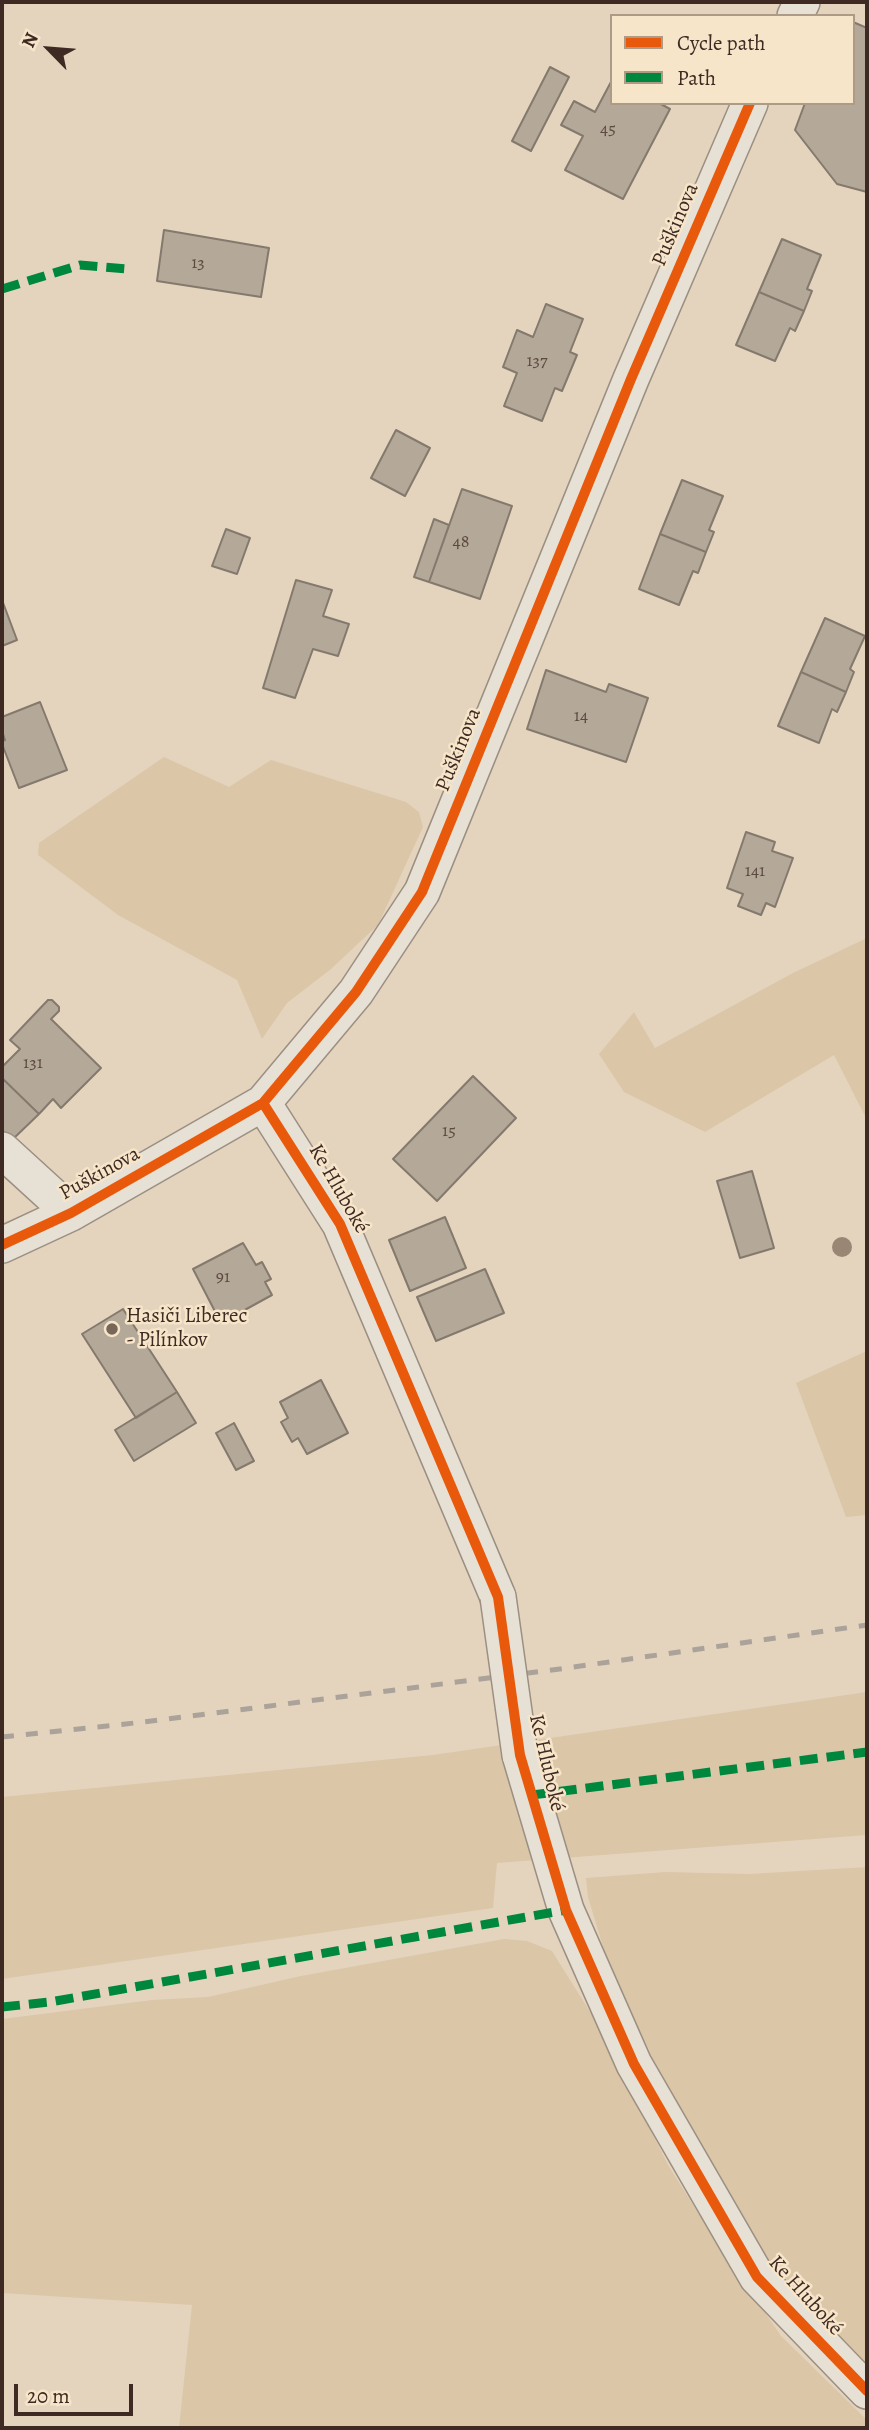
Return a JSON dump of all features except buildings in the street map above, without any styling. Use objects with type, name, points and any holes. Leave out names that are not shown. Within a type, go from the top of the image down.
[{"type":"street","name":"Puškinova","points":[[2,1245],[71,1213],[263,1103],[356,992],[422,892],[631,379],[749,105]]},
{"type":"street","name":"Ke Hluboké","points":[[263,1103],[340,1224],[498,1597],[520,1755],[566,1910],[634,2064],[757,2277],[867,2391]]},
{"type":"street","points":[[2,1150],[71,1213]]},
{"type":"shaded area","points":[[164,757],[229,787],[271,760],[406,802],[419,812],[423,827],[378,925],[331,969],[287,1003],[262,1039],[237,980],[118,915],[38,855],[39,843]]},
{"type":"shaded area","points":[[867,938],[867,1120],[834,1055],[705,1132],[624,1092],[599,1054],[634,1012],[655,1048],[793,973]]},
{"type":"shaded area","points":[[867,1351],[867,1515],[846,1517],[796,1383]]},
{"type":"shaded area","points":[[867,1692],[867,1835],[497,1863],[493,1908],[2,1979],[2,1797],[433,1755]]},
{"type":"shaded area","points":[[867,1867],[867,2367],[767,2262],[696,2146],[687,2119],[662,2087],[649,2050],[626,2005],[604,1950],[588,1897],[586,1878],[666,1872],[749,1874]]},
{"type":"shaded area","points":[[504,1939],[527,1941],[552,1951],[602,2031],[668,2165],[712,2235],[781,2336],[867,2420],[867,2428],[179,2428],[192,2305],[2,2293],[2,2019],[152,2000],[208,1997],[301,1976]]},
{"type":"railway","points":[[2,1737],[144,1722],[567,1668],[867,1625]]},
{"type":"marked path","points":[[2,289],[80,265],[128,269]]},
{"type":"marked path","points":[[532,1795],[867,1752]]},
{"type":"marked path","points":[[2,2007],[50,2002],[566,1910]]},
{"type":"cycle path","points":[[2,1245],[71,1213],[263,1103],[356,992],[422,892],[631,379],[749,105]]},
{"type":"cycle path","points":[[263,1103],[340,1224],[498,1597],[520,1755],[566,1910],[634,2064],[757,2277],[867,2391]]},
{"type":"place","name":"Hasiči Liberec - Pilínkov","points":[[112,1329]]}]
